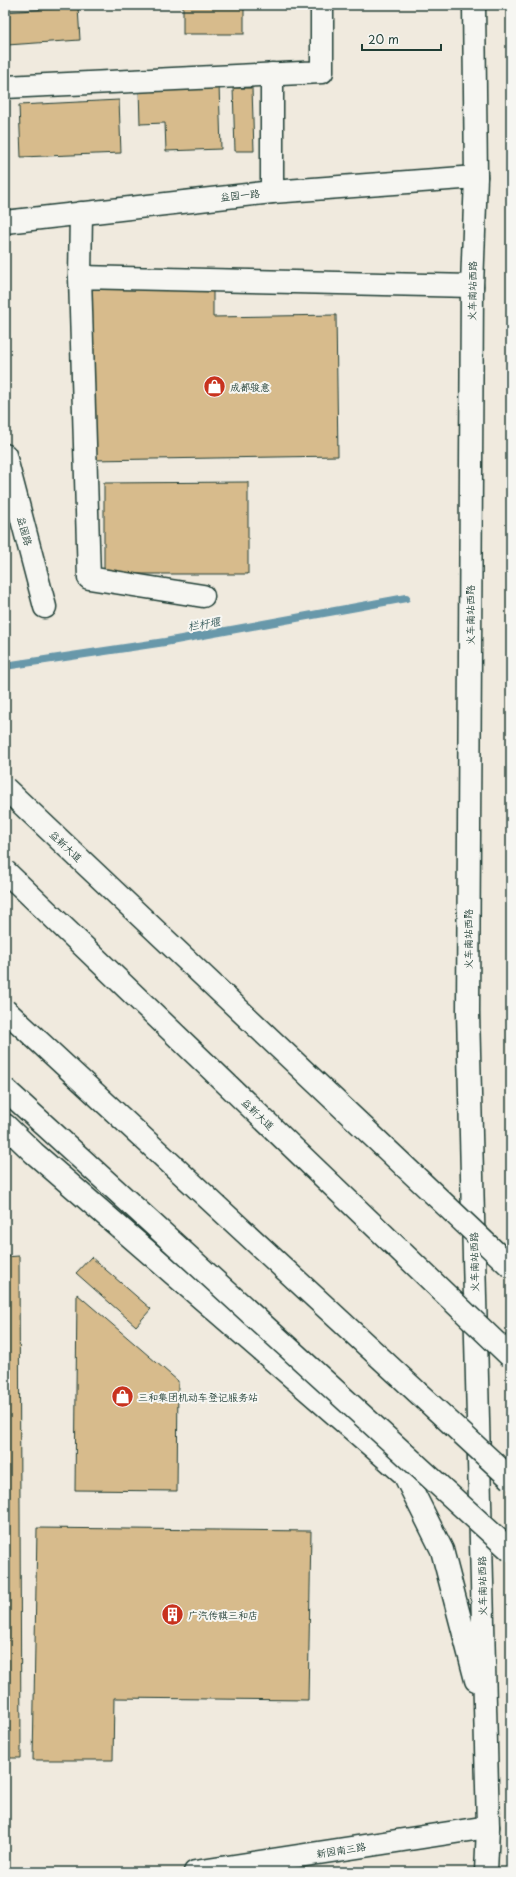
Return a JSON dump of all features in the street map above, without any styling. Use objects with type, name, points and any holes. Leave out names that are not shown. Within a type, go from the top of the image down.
[{"type":"main road","points":[[5,87],[322,72],[322,5]]},
{"type":"main road","name":"火车南站西路","points":[[474,5],[476,177],[472,286],[468,1012],[488,1827],[486,1872]]},
{"type":"main road","points":[[272,74],[272,192]]},
{"type":"main road","name":"益园一路","points":[[5,222],[272,192],[476,177]]},
{"type":"main road","points":[[81,213],[80,277],[89,578],[203,596]]},
{"type":"main road","points":[[80,277],[472,286]]},
{"type":"main road","name":"益园路","points":[[5,455],[45,608]]},
{"type":"main road","name":"益新大道","points":[[5,788],[511,1267]]},
{"type":"main road","name":"益新大道","points":[[5,871],[511,1357]]},
{"type":"main road","points":[[5,1010],[511,1479]]},
{"type":"main road","points":[[5,1089],[511,1551]]},
{"type":"main road","points":[[5,1125],[34,1153],[404,1474],[442,1550],[485,1712]]},
{"type":"main road","name":"新园南三路","points":[[195,1872],[488,1827]]},
{"type":"building","points":[[183,5],[244,5],[244,34],[183,34]]},
{"type":"building","points":[[78,7],[80,40],[7,45],[5,12]]},
{"type":"building","points":[[219,85],[221,149],[166,151],[165,123],[140,124],[139,88]]},
{"type":"building","points":[[233,88],[252,88],[254,151],[235,151]]},
{"type":"building","points":[[119,100],[121,153],[21,157],[19,105]]},
{"type":"building","name":"成都骏意","points":[[213,283],[213,317],[336,315],[338,456],[92,460],[90,284]]},
{"type":"building","points":[[248,482],[248,574],[104,574],[104,483]]},
{"type":"building","points":[[19,1256],[21,1758],[5,1758],[5,1257]]},
{"type":"building","points":[[91,1257],[151,1309],[136,1326],[76,1273]]},
{"type":"building","points":[[77,1294],[178,1381],[177,1491],[75,1490]]},
{"type":"building","name":"广汽传祺三和店","points":[[37,1528],[311,1531],[308,1700],[114,1698],[113,1760],[33,1760]]},
{"type":"waterway","name":"栏杆堰","points":[[5,666],[165,642],[406,598]]},
{"type":"place","name":"成都骏意","points":[[214,387]]},
{"type":"place","name":"三和集团机动车登记服务站","points":[[122,1397]]},
{"type":"place","name":"广汽传祺三和店","points":[[173,1615]]}]
